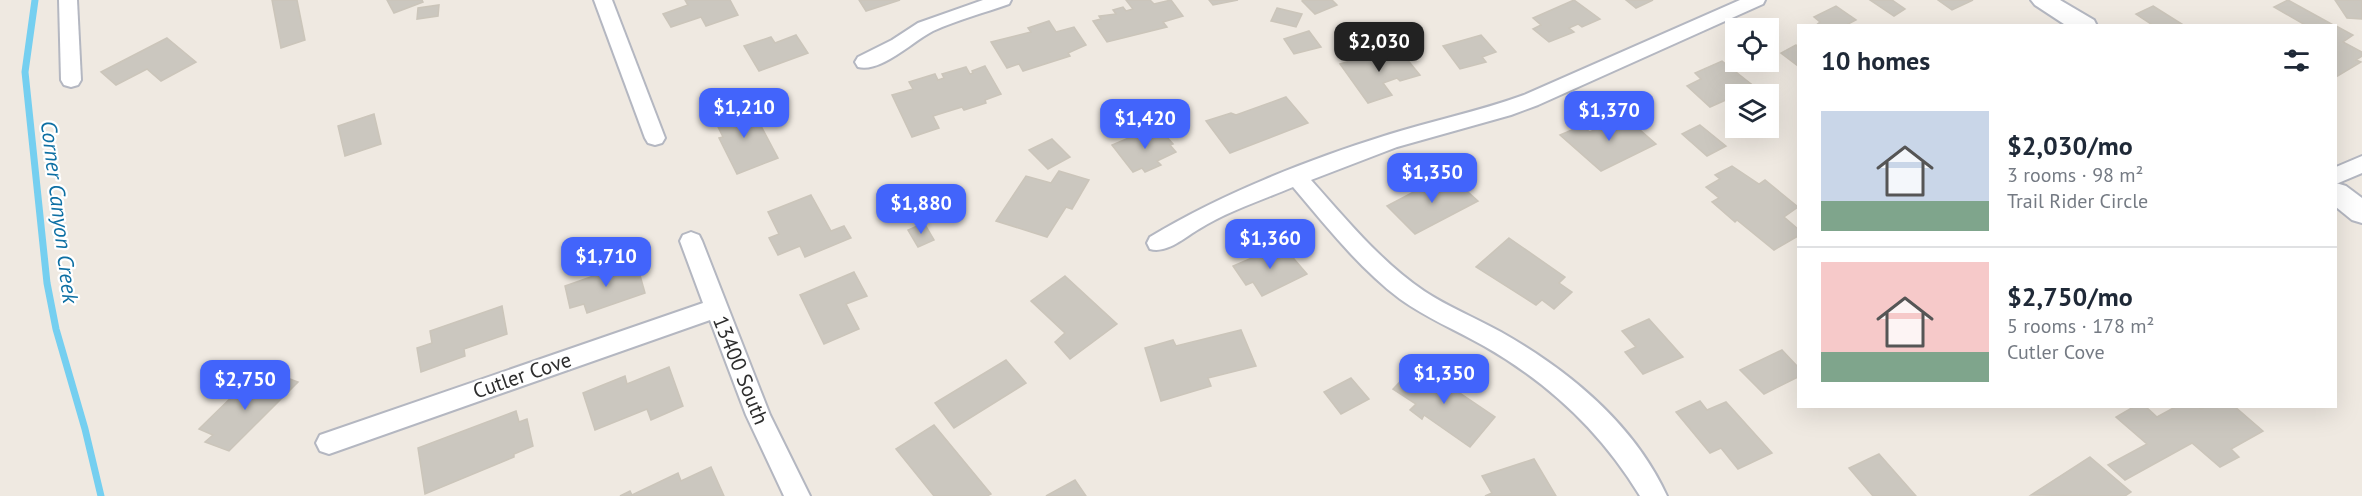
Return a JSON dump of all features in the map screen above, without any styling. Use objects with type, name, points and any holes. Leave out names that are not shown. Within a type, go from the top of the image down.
[{"type":"street","points":[[68,0],[71,80]]},
{"type":"street","points":[[603,0],[655,138]]},
{"type":"street","points":[[865,62],[899,45],[924,27],[974,4],[1002,0]]},
{"type":"street","points":[[1158,243],[1198,218],[1296,177],[1391,141],[1504,110],[1531,100],[1756,0]]},
{"type":"street","points":[[2043,0],[2082,24]]},
{"type":"street","points":[[2337,176],[2362,164]]},
{"type":"street","points":[[1296,177],[1351,241],[1376,266],[1409,292],[1444,314],[1528,359],[1563,384],[1621,445],[1654,496]]},
{"type":"street","points":[[2337,194],[2362,213]]},
{"type":"street","name":"13400 South","points":[[691,241],[758,415],[797,496]]},
{"type":"street","name":"Cutler Cove","points":[[329,443],[716,308]]},
{"type":"building","points":[[272,0],[297,0],[305,40],[281,48]]},
{"type":"building","points":[[387,0],[422,0],[423,2],[394,13]]},
{"type":"building","points":[[685,0],[730,0],[738,15],[706,26],[701,17],[671,27],[663,14],[688,5]]},
{"type":"building","points":[[859,0],[900,0],[866,11]]},
{"type":"building","points":[[1126,0],[1150,0],[1154,4],[1171,0],[1183,16],[1163,22],[1167,27],[1107,42],[1093,21],[1101,19],[1099,16],[1116,14],[1113,10],[1123,7],[1126,11],[1133,9]]},
{"type":"building","points":[[1209,0],[1238,0],[1213,5]]},
{"type":"building","points":[[1332,0],[1337,5],[1315,14],[1302,1]]},
{"type":"building","points":[[1574,0],[1600,19],[1582,27],[1578,24],[1569,28],[1574,32],[1549,42],[1533,29],[1541,25],[1533,18]]},
{"type":"building","points":[[1626,0],[1653,0],[1636,8]]},
{"type":"building","points":[[1870,0],[1892,0],[1905,9],[1894,16]]},
{"type":"building","points":[[1938,0],[1973,0],[1952,10]]},
{"type":"building","points":[[2288,0],[2331,24],[2304,24],[2274,7]]},
{"type":"building","points":[[2335,0],[2362,0],[2362,19],[2347,18]]},
{"type":"building","points":[[439,5],[438,16],[417,19],[418,8]]},
{"type":"building","points":[[1836,6],[1856,20],[1848,24],[1818,24],[1820,22],[1814,17]]},
{"type":"building","points":[[2153,6],[2182,24],[2151,24],[2136,14]]},
{"type":"building","points":[[1277,8],[1302,14],[1296,27],[1271,21]]},
{"type":"building","points":[[1049,21],[1056,32],[1074,27],[1086,45],[1068,53],[1070,56],[1023,71],[1019,64],[1007,68],[991,42],[1031,32],[1028,28]]},
{"type":"building","points":[[2337,27],[2353,35],[2343,42],[2362,52],[2362,56],[2356,60],[2361,62],[2337,76]]},
{"type":"building","points":[[1309,31],[1321,47],[1294,54],[1284,39]]},
{"type":"building","points":[[796,35],[808,53],[759,71],[744,46],[771,37],[775,43]]},
{"type":"building","points":[[1481,35],[1496,52],[1482,57],[1486,62],[1460,69],[1443,46]]},
{"type":"building","points":[[167,38],[196,62],[161,81],[147,69],[116,85],[101,72]]},
{"type":"building","points":[[1796,45],[1797,65],[1781,53]]},
{"type":"building","points":[[1397,47],[1420,75],[1400,81],[1397,78],[1383,83],[1392,95],[1368,103],[1340,64]]},
{"type":"building","points":[[1722,61],[1725,63],[1725,72],[1736,72],[1751,84],[1725,84],[1725,100],[1710,107],[1687,86],[1701,79],[1695,73]]},
{"type":"building","points":[[985,66],[1001,94],[985,100],[986,103],[964,110],[962,107],[933,116],[939,128],[912,137],[892,95],[913,89],[909,82],[935,74],[938,80],[944,78],[942,74],[966,67],[970,74]]},
{"type":"building","points":[[1286,97],[1308,123],[1230,153],[1206,121],[1231,113],[1236,115]]},
{"type":"building","points":[[742,104],[746,112],[752,109],[778,158],[737,174],[719,138],[723,137],[712,115]]},
{"type":"building","points":[[374,114],[381,144],[345,156],[338,126]]},
{"type":"building","points":[[1623,115],[1656,144],[1601,171],[1560,135],[1581,126],[1590,132]]},
{"type":"building","points":[[1700,125],[1726,146],[1707,156],[1682,134]]},
{"type":"building","points":[[1157,126],[1173,144],[1170,145],[1176,152],[1157,161],[1161,165],[1145,172],[1142,168],[1133,172],[1112,145]]},
{"type":"building","points":[[1052,139],[1070,157],[1048,169],[1029,150]]},
{"type":"building","points":[[1732,166],[1759,184],[1765,180],[1797,206],[1784,217],[1797,228],[1797,237],[1774,250],[1737,220],[1735,222],[1712,202],[1719,198],[1706,187],[1720,179],[1715,175]]},
{"type":"building","points":[[1059,171],[1089,180],[1072,209],[1066,207],[1047,237],[996,221],[1026,176],[1051,183]]},
{"type":"building","points":[[1448,174],[1478,201],[1415,234],[1387,206]]},
{"type":"building","points":[[811,195],[831,231],[844,226],[851,238],[805,257],[800,246],[778,255],[769,238],[779,234],[768,212]]},
{"type":"building","points":[[924,223],[934,240],[918,247],[908,230]]},
{"type":"building","points":[[1509,238],[1565,277],[1559,283],[1572,292],[1554,309],[1542,300],[1536,305],[1476,267]]},
{"type":"building","points":[[1282,245],[1307,274],[1262,296],[1253,282],[1246,285],[1233,266]]},
{"type":"building","points":[[636,261],[645,293],[587,313],[584,304],[570,308],[565,286]]},
{"type":"building","points":[[854,272],[867,296],[846,304],[859,329],[824,344],[800,295]]},
{"type":"building","points":[[1065,276],[1117,324],[1070,359],[1055,342],[1065,333],[1031,301]]},
{"type":"building","points":[[502,306],[507,334],[464,349],[465,356],[421,372],[417,348],[432,343],[430,331]]},
{"type":"building","points":[[1649,319],[1683,357],[1643,374],[1625,352],[1636,347],[1622,331]]},
{"type":"building","points":[[1241,330],[1256,366],[1208,378],[1211,386],[1161,401],[1145,348],[1173,340],[1176,346]]},
{"type":"building","points":[[1782,350],[1797,366],[1797,378],[1764,394],[1740,370]]},
{"type":"building","points":[[1006,360],[1026,383],[954,428],[935,403]]},
{"type":"building","points":[[1417,364],[1495,417],[1470,447],[1424,415],[1422,419],[1410,410],[1416,404],[1393,389]]},
{"type":"building","points":[[669,367],[683,406],[651,420],[647,409],[595,430],[583,393],[625,376],[627,384]]},
{"type":"building","points":[[274,373],[298,382],[229,451],[205,442],[213,435],[199,429],[249,380],[262,385]]},
{"type":"building","points":[[1351,378],[1369,399],[1341,414],[1324,392]]},
{"type":"building","points":[[1700,401],[1707,410],[1726,402],[1772,453],[1738,469],[1721,448],[1710,453],[1676,412]]},
{"type":"building","points":[[2132,408],[2147,408],[2157,417],[2173,408],[2236,408],[2263,431],[2231,449],[2239,457],[2220,467],[2192,443],[2125,480],[2108,465],[2147,444],[2116,417]]},
{"type":"building","points":[[516,411],[519,422],[527,419],[533,446],[514,454],[514,457],[425,494],[418,448]]},
{"type":"building","points":[[934,425],[991,494],[987,496],[934,496],[896,449]]},
{"type":"building","points":[[1879,454],[1916,496],[1873,496],[1849,468]]},
{"type":"building","points":[[2090,457],[2131,492],[2125,496],[2031,495]]},
{"type":"building","points":[[1534,459],[1556,496],[1485,496],[1492,493],[1482,476]]},
{"type":"building","points":[[711,467],[724,496],[620,496],[630,491],[632,495],[678,473],[681,481]]},
{"type":"building","points":[[1075,480],[1086,496],[1046,496]]},
{"type":"waterway","name":"Corner Canyon Creek","points":[[35,0],[25,72],[47,283],[56,329],[85,429],[101,496]]}]
